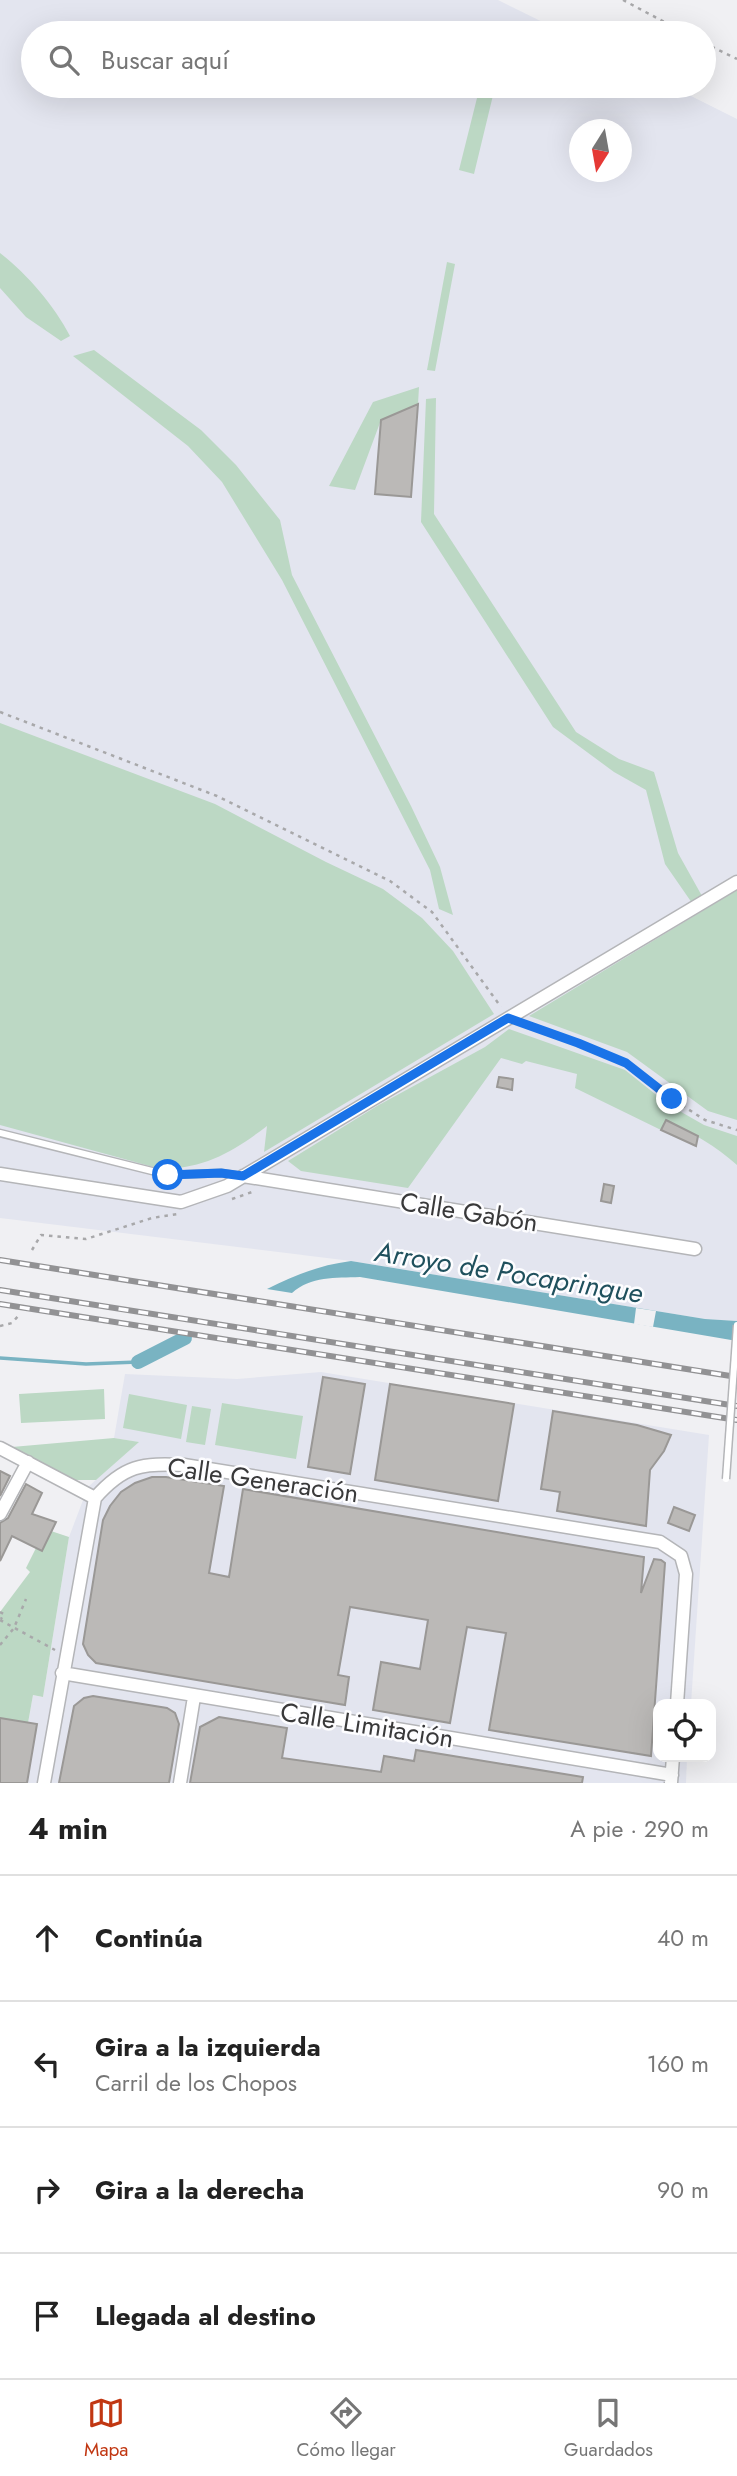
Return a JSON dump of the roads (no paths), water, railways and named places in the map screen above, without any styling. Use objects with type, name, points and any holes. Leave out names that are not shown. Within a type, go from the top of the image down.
[{"type":"street","points":[[0,1174],[183,1207],[227,1186],[737,882]]},
{"type":"street","name":"Calle Gabón","points":[[243,1176],[695,1249]]},
{"type":"street","points":[[0,1448],[96,1498],[44,1783]]},
{"type":"street","points":[[0,1514],[28,1462]]},
{"type":"street","name":"Calle Generación","points":[[96,1498],[113,1478],[148,1464],[184,1465],[660,1542],[681,1556],[686,1574],[677,1699]]},
{"type":"street","name":"Calle Limitación","points":[[62,1673],[672,1779]]},
{"type":"street","points":[[180,1783],[194,1697]]},
{"type":"lane","points":[[0,1133],[168,1175],[221,1173],[243,1176]]},
{"type":"lane","points":[[726,1479],[737,1325]]},
{"type":"water","points":[[351,1261],[705,1319],[737,1321],[737,1341],[360,1277],[315,1281],[292,1293],[267,1289],[308,1271]]},
{"type":"waterway","name":"Arroyo de Pocapringue","points":[[138,1362],[185,1338]]},
{"type":"waterway","name":"Arroyo de Pocapringue","points":[[0,1358],[86,1364],[138,1362]]},
{"type":"railway","points":[[0,1260],[737,1377]]},
{"type":"railway","points":[[0,1290],[737,1406]]},
{"type":"railway","points":[[0,1304],[737,1420]]}]
